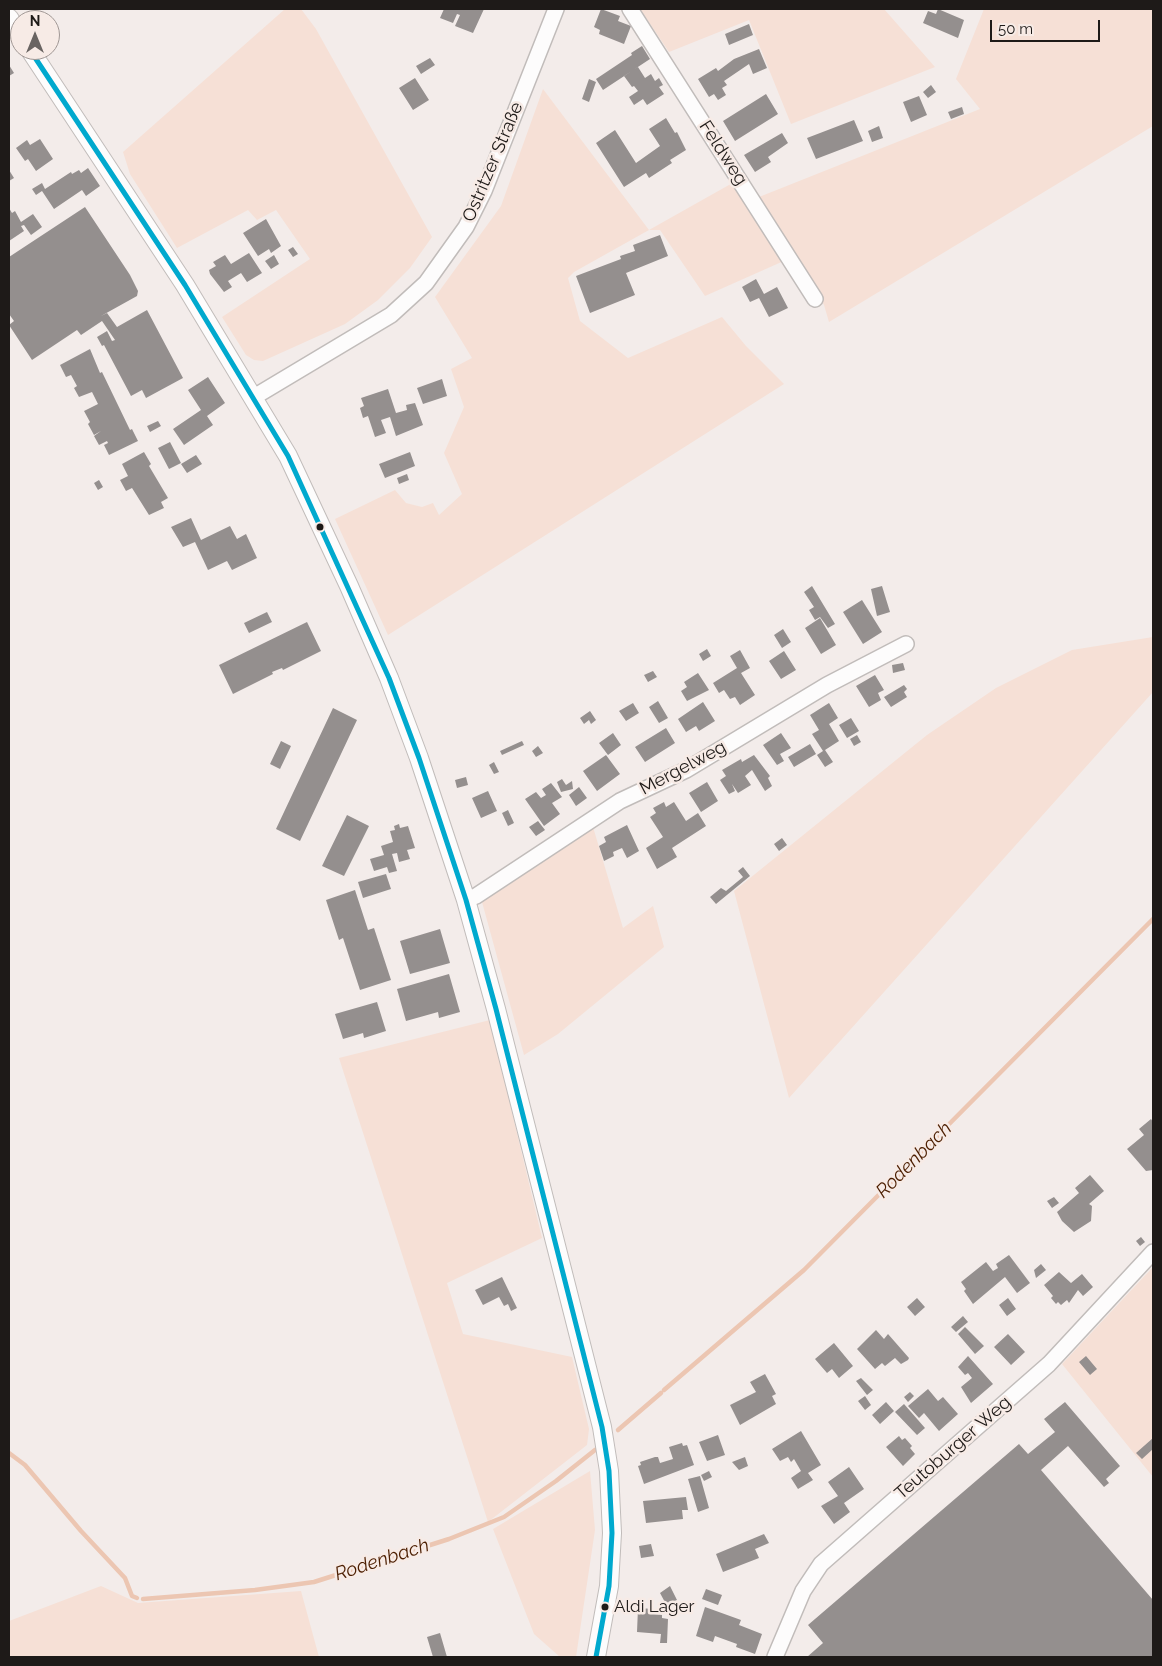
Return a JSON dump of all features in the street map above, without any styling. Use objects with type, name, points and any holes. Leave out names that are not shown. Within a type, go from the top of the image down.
[{"type":"street","name":"Ostritzer Straße","points":[[254,397],[392,315],[426,283],[466,227],[484,191],[556,9]]},
{"type":"street","name":"Feldweg","points":[[630,9],[815,298]]},
{"type":"street","points":[[37,60],[185,285],[288,456],[349,586],[389,678],[419,758],[466,900],[583,1348],[606,1454],[612,1500],[612,1533],[609,1586],[596,1657]]},
{"type":"street","name":"Mergelweg","points":[[466,900],[476,896],[620,800],[686,770],[827,685],[906,644]]},
{"type":"street","name":"Teutoburger Weg","points":[[775,1657],[803,1591],[821,1564],[1049,1364],[1153,1252]]},
{"type":"shaded area","points":[[285,9],[301,9],[316,29],[432,237],[410,268],[378,300],[345,324],[263,361],[254,360],[246,355],[222,317],[310,259],[276,210],[257,220],[248,210],[177,248],[130,174],[123,152]]},
{"type":"shaded area","points":[[640,9],[884,9],[935,67],[791,124],[749,20],[669,52]]},
{"type":"shaded area","points":[[984,9],[1153,9],[1153,126],[829,322],[824,305],[799,259],[759,197],[980,109],[956,79]]},
{"type":"shaded area","points":[[543,89],[649,230],[574,272],[568,278],[580,321],[628,358],[722,317],[746,346],[784,384],[388,635],[335,519],[395,490],[406,503],[422,507],[433,503],[439,515],[462,494],[444,453],[464,407],[451,369],[472,358],[435,297],[501,206]]},
{"type":"shaded area","points":[[736,181],[786,260],[705,296],[660,230],[649,230]]},
{"type":"shaded area","points":[[1153,637],[1153,692],[789,1098],[734,891],[927,735],[996,688],[1072,650]]},
{"type":"shaded area","points":[[593,827],[623,928],[653,906],[664,947],[558,1034],[524,1055],[482,902]]},
{"type":"shaded area","points":[[490,1020],[542,1238],[447,1283],[463,1334],[572,1357],[589,1429],[587,1445],[488,1522],[339,1058]]},
{"type":"shaded area","points":[[1153,1267],[1153,1477],[1062,1364]]},
{"type":"shaded area","points":[[590,1471],[595,1530],[576,1657],[560,1657],[534,1634],[493,1529]]},
{"type":"shaded area","points":[[101,1586],[138,1603],[301,1591],[319,1657],[9,1657],[9,1621]]},
{"type":"building","points":[[444,9],[484,9],[473,33],[455,26],[460,15],[457,14],[453,23],[440,18]]},
{"type":"building","points":[[601,9],[620,16],[618,21],[631,26],[624,44],[599,34],[600,30],[594,27]]},
{"type":"building","points":[[938,9],[964,20],[958,38],[923,23],[928,11],[936,14]]},
{"type":"building","points":[[749,24],[753,35],[729,45],[725,34]]},
{"type":"building","points":[[642,46],[650,59],[603,90],[596,79]]},
{"type":"building","points":[[759,49],[767,68],[753,74],[749,64],[724,81],[727,85],[722,88],[726,95],[718,100],[714,94],[709,97],[698,79],[716,68],[718,71],[734,59]]},
{"type":"building","points":[[430,58],[435,65],[421,74],[416,66]]},
{"type":"building","points":[[9,65],[14,73],[9,76]]},
{"type":"building","points":[[638,67],[645,78],[651,74],[655,81],[659,78],[663,85],[659,87],[664,94],[647,105],[643,99],[634,105],[629,97],[638,91],[634,86],[632,87],[624,76]]},
{"type":"building","points":[[415,78],[429,100],[413,110],[399,88]]},
{"type":"building","points":[[589,79],[596,82],[589,102],[582,99]]},
{"type":"building","points":[[931,85],[936,92],[928,98],[923,92]]},
{"type":"building","points":[[766,94],[778,114],[735,141],[723,121]]},
{"type":"building","points":[[919,96],[927,115],[911,122],[903,102]]},
{"type":"building","points":[[962,107],[964,114],[951,119],[948,112]]},
{"type":"building","points":[[666,118],[675,133],[677,132],[686,150],[670,160],[672,163],[649,178],[646,173],[624,187],[596,143],[615,130],[636,163],[660,146],[649,129]]},
{"type":"building","points":[[854,120],[863,141],[816,159],[807,138]]},
{"type":"building","points":[[879,126],[883,138],[872,142],[868,131]]},
{"type":"building","points":[[782,133],[788,143],[768,157],[771,162],[755,172],[744,155]]},
{"type":"building","points":[[40,139],[53,159],[36,171],[28,159],[25,161],[16,148],[27,140],[30,145]]},
{"type":"building","points":[[88,168],[100,186],[86,196],[82,190],[54,209],[42,191],[36,195],[32,189],[42,183],[45,189],[71,172],[72,174],[79,170],[81,173]]},
{"type":"building","points":[[9,170],[14,178],[9,181]]},
{"type":"building","points":[[85,207],[130,275],[138,291],[137,296],[101,316],[107,313],[117,327],[147,310],[183,378],[146,398],[142,390],[131,396],[104,345],[102,346],[97,337],[107,331],[112,341],[115,340],[102,321],[81,335],[77,330],[32,360],[9,325],[14,321],[9,314],[9,257]]},
{"type":"building","points":[[9,208],[12,213],[15,211],[21,222],[33,214],[42,227],[31,235],[24,225],[21,226],[24,231],[9,241]]},
{"type":"building","points":[[266,219],[281,246],[271,253],[269,249],[258,256],[243,233]]},
{"type":"building","points":[[660,235],[668,256],[626,273],[635,295],[590,313],[576,276],[621,259],[620,256],[635,251],[633,245]]},
{"type":"building","points":[[293,247],[298,254],[293,257],[288,250]]},
{"type":"building","points":[[249,253],[262,273],[247,282],[241,273],[228,281],[232,287],[224,292],[210,274],[209,270],[216,266],[213,262],[225,255],[231,264]]},
{"type":"building","points":[[274,255],[279,264],[271,269],[265,261]]},
{"type":"building","points":[[756,279],[764,294],[777,287],[788,308],[769,317],[759,298],[750,302],[742,287]]},
{"type":"building","points":[[90,349],[100,373],[102,372],[130,430],[132,429],[138,441],[109,455],[104,445],[108,443],[107,441],[99,445],[94,436],[101,431],[94,435],[84,411],[98,404],[92,392],[79,397],[74,388],[77,386],[71,375],[66,377],[60,365]]},
{"type":"building","points":[[208,377],[225,403],[207,416],[213,425],[184,445],[173,429],[201,410],[188,390]]},
{"type":"building","points":[[442,379],[447,396],[423,404],[417,388]]},
{"type":"building","points":[[388,389],[396,413],[407,410],[406,405],[415,403],[423,425],[396,436],[390,417],[381,420],[386,433],[375,437],[368,416],[363,418],[360,408],[364,406],[361,398]]},
{"type":"building","points":[[158,421],[161,426],[150,432],[147,426]]},
{"type":"building","points":[[170,442],[181,463],[169,469],[158,448]]},
{"type":"building","points":[[144,452],[151,464],[149,466],[168,498],[161,502],[164,508],[149,515],[132,488],[126,491],[120,480],[128,476],[122,464]]},
{"type":"building","points":[[410,452],[415,466],[385,478],[379,464]]},
{"type":"building","points":[[196,455],[202,464],[187,473],[181,464]]},
{"type":"building","points":[[407,474],[409,480],[399,484],[397,478]]},
{"type":"building","points":[[99,480],[103,487],[98,490],[94,483]]},
{"type":"building","points":[[191,518],[201,540],[230,526],[237,539],[246,534],[257,558],[232,570],[227,561],[208,570],[195,542],[183,547],[171,527]]},
{"type":"building","points":[[812,586],[835,624],[828,628],[820,617],[815,620],[809,610],[814,607],[804,592]]},
{"type":"building","points":[[882,586],[890,612],[877,616],[871,589]]},
{"type":"building","points":[[862,600],[882,632],[863,644],[843,612]]},
{"type":"building","points":[[267,612],[272,622],[249,633],[244,623]]},
{"type":"building","points":[[820,618],[836,645],[821,654],[805,628]]},
{"type":"building","points":[[307,622],[321,651],[283,670],[282,668],[272,672],[273,674],[233,694],[219,665]]},
{"type":"building","points":[[783,629],[791,642],[782,648],[774,635]]},
{"type":"building","points":[[707,649],[711,656],[703,661],[699,654]]},
{"type":"building","points":[[740,650],[750,668],[741,673],[755,695],[740,705],[735,697],[730,699],[724,690],[719,693],[713,683],[737,668],[730,656]]},
{"type":"building","points":[[784,651],[796,670],[781,679],[769,661]]},
{"type":"building","points":[[903,663],[905,670],[893,673],[892,665]]},
{"type":"building","points":[[653,671],[657,677],[648,682],[644,675]]},
{"type":"building","points":[[698,673],[709,690],[687,701],[681,691],[687,687],[684,682]]},
{"type":"building","points":[[875,675],[884,690],[878,693],[881,700],[869,707],[856,686]]},
{"type":"building","points":[[904,685],[907,689],[904,692],[907,697],[891,707],[884,697]]},
{"type":"building","points":[[658,701],[668,718],[659,723],[649,707]]},
{"type":"building","points":[[703,702],[715,721],[699,731],[696,726],[686,732],[678,719]]},
{"type":"building","points":[[633,703],[639,713],[626,721],[619,711]]},
{"type":"building","points":[[829,703],[838,718],[829,724],[839,741],[825,750],[833,762],[825,767],[817,755],[823,751],[812,734],[819,730],[810,715]]},
{"type":"building","points":[[333,708],[357,720],[300,841],[276,829]]},
{"type":"building","points":[[590,711],[596,720],[591,724],[589,720],[584,724],[580,718]]},
{"type":"building","points":[[851,718],[859,731],[847,738],[839,725]]},
{"type":"building","points":[[666,728],[675,743],[645,762],[635,747]]},
{"type":"building","points":[[613,733],[621,745],[608,755],[599,743]]},
{"type":"building","points":[[781,733],[791,748],[780,754],[784,761],[777,765],[763,745]]},
{"type":"building","points":[[857,735],[861,742],[854,746],[850,739]]},
{"type":"building","points":[[281,741],[291,746],[280,769],[270,764]]},
{"type":"building","points":[[522,741],[524,745],[502,755],[500,751]]},
{"type":"building","points":[[810,744],[816,754],[794,767],[788,757]]},
{"type":"building","points":[[538,746],[543,753],[536,757],[532,751]]},
{"type":"building","points":[[606,755],[620,774],[597,791],[583,771]]},
{"type":"building","points":[[754,755],[770,776],[768,778],[772,786],[765,791],[752,770],[745,776],[751,785],[738,793],[732,784],[735,791],[729,794],[720,780],[726,776],[722,770],[741,759],[742,762]]},
{"type":"building","points":[[494,762],[499,772],[494,774],[489,765]]},
{"type":"building","points":[[466,777],[468,785],[457,788],[455,780]]},
{"type":"building","points":[[562,779],[566,785],[572,781],[573,789],[561,792],[557,782]]},
{"type":"building","points":[[707,782],[718,801],[701,812],[689,793]]},
{"type":"building","points":[[551,783],[562,797],[552,803],[560,814],[544,826],[525,799],[536,792],[541,798],[546,795],[542,789]]},
{"type":"building","points":[[579,787],[587,798],[576,806],[569,795]]},
{"type":"building","points":[[488,791],[497,811],[481,818],[472,798]]},
{"type":"building","points":[[664,802],[666,807],[674,802],[686,821],[698,813],[706,826],[672,848],[677,857],[657,869],[646,848],[663,837],[650,817],[656,813],[653,808]]},
{"type":"building","points":[[508,810],[514,823],[508,826],[502,813]]},
{"type":"building","points":[[347,815],[369,826],[344,876],[322,866]]},
{"type":"building","points":[[538,821],[545,830],[536,836],[529,827]]},
{"type":"building","points":[[399,824],[400,828],[408,826],[415,848],[407,850],[410,859],[399,862],[397,853],[392,854],[397,871],[389,873],[387,867],[374,871],[370,859],[384,855],[381,846],[393,842],[390,831],[395,830],[394,826]]},
{"type":"building","points":[[627,825],[639,851],[627,858],[622,848],[613,852],[614,856],[604,861],[599,846],[606,842],[604,837]]},
{"type":"building","points":[[782,838],[787,845],[779,851],[774,844]]},
{"type":"building","points":[[743,867],[750,876],[716,904],[710,897],[721,888],[726,891],[743,877],[738,871]]},
{"type":"building","points":[[386,874],[391,889],[363,898],[358,882]]},
{"type":"building","points":[[355,890],[368,930],[374,928],[391,980],[360,990],[343,938],[339,940],[326,900]]},
{"type":"building","points":[[440,929],[450,963],[410,974],[400,941]]},
{"type":"building","points":[[449,974],[460,1012],[439,1018],[438,1012],[406,1021],[397,989]]},
{"type":"building","points":[[377,1002],[386,1031],[364,1038],[363,1033],[343,1039],[335,1014]]},
{"type":"building","points":[[1151,1119],[1153,1122],[1153,1170],[1146,1171],[1127,1149],[1144,1135],[1139,1129]]},
{"type":"building","points":[[1090,1175],[1104,1191],[1089,1204],[1092,1206],[1091,1221],[1074,1232],[1062,1221],[1057,1212],[1079,1193],[1075,1188]]},
{"type":"building","points":[[1054,1197],[1059,1203],[1052,1208],[1047,1201]]},
{"type":"building","points":[[1141,1237],[1145,1242],[1140,1246],[1136,1241]]},
{"type":"building","points":[[1009,1255],[1030,1283],[1017,1293],[1005,1277],[973,1304],[964,1291],[966,1289],[961,1282],[986,1262],[993,1271],[998,1268],[996,1264]]},
{"type":"building","points":[[1041,1264],[1046,1270],[1036,1278],[1034,1270]]},
{"type":"building","points":[[1059,1272],[1071,1283],[1082,1274],[1093,1287],[1083,1296],[1078,1290],[1069,1303],[1067,1300],[1061,1305],[1058,1302],[1056,1304],[1051,1298],[1053,1296],[1044,1285]]},
{"type":"building","points":[[502,1277],[517,1308],[511,1311],[508,1304],[504,1306],[499,1297],[483,1305],[475,1290]]},
{"type":"building","points":[[917,1298],[925,1307],[915,1316],[907,1307]]},
{"type":"building","points":[[1008,1298],[1016,1309],[1007,1316],[999,1305]]},
{"type":"building","points":[[963,1316],[968,1322],[956,1332],[951,1327]]},
{"type":"building","points":[[965,1327],[984,1346],[975,1354],[958,1334]]},
{"type":"building","points":[[876,1330],[884,1339],[888,1334],[909,1358],[908,1360],[901,1364],[895,1358],[885,1366],[882,1363],[875,1369],[857,1349]]},
{"type":"building","points":[[1008,1334],[1025,1352],[1011,1365],[994,1347]]},
{"type":"building","points":[[834,1343],[853,1366],[839,1378],[832,1369],[827,1373],[815,1359]]},
{"type":"building","points":[[968,1356],[993,1384],[971,1403],[961,1387],[972,1378],[968,1373],[965,1375],[958,1367]]},
{"type":"building","points":[[1086,1356],[1097,1369],[1090,1375],[1079,1362]]},
{"type":"building","points":[[765,1374],[776,1394],[772,1396],[776,1404],[740,1425],[730,1405],[756,1392],[750,1382]]},
{"type":"building","points":[[861,1378],[873,1390],[867,1395],[856,1381]]},
{"type":"building","points":[[928,1389],[938,1401],[943,1397],[958,1414],[939,1431],[924,1413],[919,1418],[908,1406]]},
{"type":"building","points":[[910,1392],[914,1396],[908,1402],[904,1397]]},
{"type":"building","points":[[865,1396],[871,1405],[865,1410],[858,1401]]},
{"type":"building","points":[[886,1402],[894,1411],[880,1424],[872,1415]]},
{"type":"building","points":[[1065,1402],[1120,1466],[1106,1479],[1109,1483],[1104,1487],[1068,1446],[1041,1470],[1153,1600],[1153,1657],[807,1657],[823,1643],[808,1625],[1019,1444],[1028,1454],[1055,1432],[1044,1419]]},
{"type":"building","points":[[904,1404],[925,1428],[917,1435],[895,1412]]},
{"type":"building","points":[[801,1431],[821,1465],[808,1473],[813,1480],[798,1489],[791,1478],[801,1471],[794,1459],[791,1462],[788,1457],[780,1461],[772,1449]]},
{"type":"building","points":[[718,1435],[725,1455],[707,1461],[699,1442]]},
{"type":"building","points":[[899,1436],[902,1440],[905,1438],[912,1446],[910,1448],[915,1454],[903,1466],[886,1447]]},
{"type":"building","points":[[1153,1438],[1153,1449],[1142,1459],[1136,1453]]},
{"type":"building","points":[[682,1443],[683,1446],[687,1445],[694,1465],[644,1484],[638,1466],[641,1465],[640,1462],[655,1457],[658,1457],[660,1463],[673,1459],[669,1447]]},
{"type":"building","points":[[745,1457],[748,1466],[739,1470],[732,1462]]},
{"type":"building","points":[[849,1467],[864,1489],[844,1503],[850,1512],[834,1524],[821,1506],[838,1496],[828,1482]]},
{"type":"building","points":[[709,1471],[712,1477],[704,1481],[701,1475]]},
{"type":"building","points":[[700,1476],[709,1508],[698,1512],[688,1479]]},
{"type":"building","points":[[686,1497],[688,1510],[682,1510],[683,1519],[646,1523],[643,1501]]},
{"type":"building","points":[[764,1534],[769,1543],[755,1549],[759,1558],[723,1572],[716,1554]]},
{"type":"building","points":[[651,1544],[654,1556],[641,1558],[639,1546]]},
{"type":"building","points":[[670,1586],[677,1600],[667,1606],[660,1593]]},
{"type":"building","points":[[706,1589],[722,1595],[718,1605],[702,1599]]},
{"type":"building","points":[[705,1607],[741,1620],[739,1625],[762,1634],[755,1654],[736,1647],[737,1644],[715,1636],[713,1642],[696,1636]]},
{"type":"building","points":[[638,1608],[654,1609],[654,1614],[662,1615],[662,1618],[668,1619],[667,1643],[660,1643],[661,1634],[637,1632]]},
{"type":"building","points":[[440,1633],[447,1657],[433,1657],[427,1637]]},
{"type":"waterway","name":"Rodenbach","points":[[664,1390],[804,1270],[1153,919]]},
{"type":"waterway","name":"Rodenbach","points":[[618,1430],[661,1393]]},
{"type":"waterway","name":"Rodenbach","points":[[143,1599],[255,1590],[314,1582],[449,1539],[504,1517],[556,1481],[595,1450]]},
{"type":"waterway","name":"Rodenbach","points":[[9,1453],[25,1465],[81,1531],[125,1578],[132,1596],[137,1598]]},
{"type":"transit line","points":[[37,60],[185,285],[288,456],[389,678],[419,758],[466,900],[496,1009],[602,1427],[609,1471],[612,1533],[609,1586],[596,1657]]},
{"type":"place","name":"Aldi Lager","points":[[605,1607]]}]
